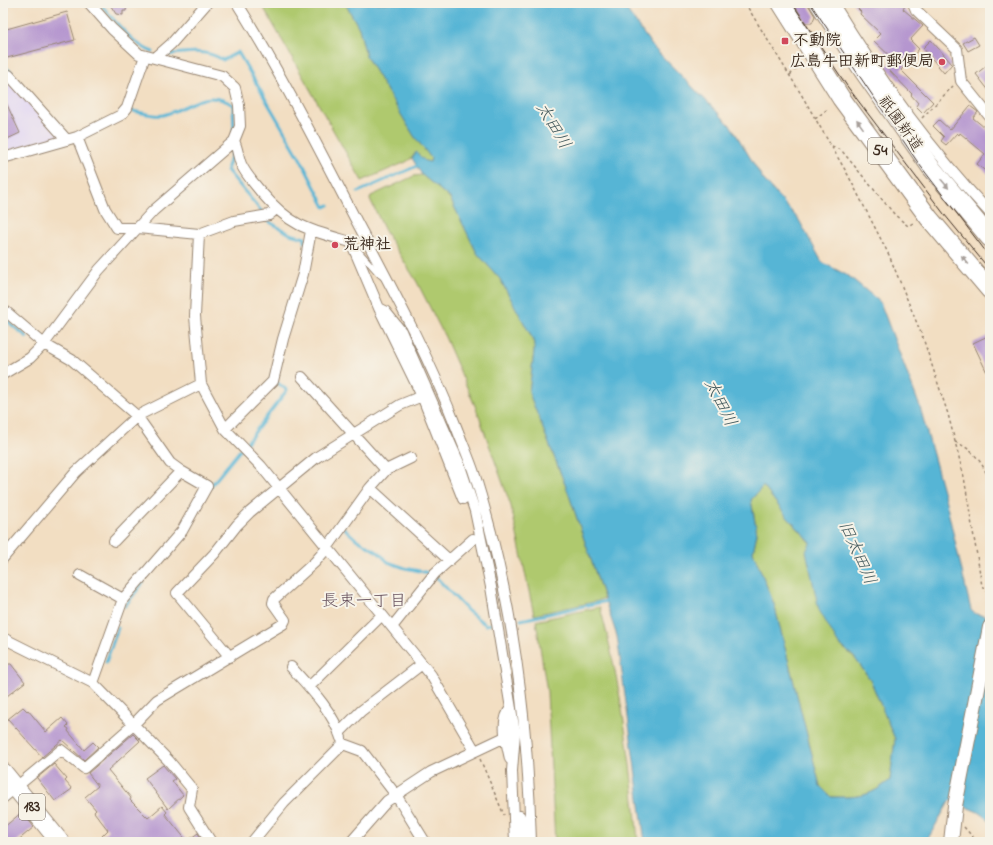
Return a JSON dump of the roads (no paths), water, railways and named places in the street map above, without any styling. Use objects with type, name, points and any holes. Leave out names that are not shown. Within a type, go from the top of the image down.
[{"type":"highway","name":"祇園新道","points":[[768,3],[821,85],[929,218],[990,290]]},
{"type":"highway","name":"祇園新道","points":[[781,3],[835,103]]},
{"type":"highway","name":"祇園新道","points":[[818,3],[853,46],[990,238]]},
{"type":"highway","name":"183","points":[[3,772],[9,792],[60,842]]},
{"type":"street","points":[[3,374],[30,358],[44,344],[100,270],[153,211],[234,141],[240,126],[239,105],[235,88],[222,76],[139,54],[112,29],[89,3]]},
{"type":"street","points":[[3,158],[72,138],[122,115],[150,57],[171,44],[207,3]]},
{"type":"street","points":[[237,3],[304,122],[388,280],[447,404],[475,474],[492,534],[523,703],[529,773],[531,842]]},
{"type":"street","points":[[833,3],[853,46]]},
{"type":"street","points":[[913,3],[916,10],[957,49],[961,81],[990,117]]},
{"type":"street","points":[[9,75],[72,138],[105,209],[117,228],[138,228],[199,234],[234,222],[269,215],[276,209]]},
{"type":"street","points":[[234,141],[239,150],[241,163],[248,177],[276,209],[301,227],[351,242],[379,308],[422,396],[463,499]]},
{"type":"street","points":[[937,164],[990,213]]},
{"type":"street","points":[[225,429],[273,381],[283,339],[303,274],[311,231]]},
{"type":"street","points":[[199,234],[195,316],[201,384],[225,429],[261,466],[431,675],[475,751]]},
{"type":"street","points":[[379,308],[385,311],[401,331],[462,470],[475,511],[492,587],[515,733],[512,771],[515,842]]},
{"type":"street","points":[[3,309],[44,344],[72,360],[137,416],[170,462],[181,471],[207,486],[182,531],[123,599],[93,682]]},
{"type":"street","points":[[302,378],[386,470]]},
{"type":"street","points":[[3,558],[76,472],[137,416],[201,384]]},
{"type":"street","points":[[230,657],[177,593],[215,553],[237,525],[317,457],[400,405],[422,396]]},
{"type":"street","points":[[9,792],[61,750],[84,768],[133,725],[157,700],[283,624],[285,620],[273,603],[274,599],[315,562],[327,548],[370,488],[386,470],[412,458]]},
{"type":"street","points":[[114,541],[181,471]]},
{"type":"street","points":[[370,488],[449,560]]},
{"type":"street","points":[[392,627],[435,573],[472,539]]},
{"type":"street","points":[[80,575],[123,599]]},
{"type":"street","points":[[309,687],[382,615]]},
{"type":"street","points":[[951,842],[955,806],[990,628]]},
{"type":"street","points":[[3,638],[93,682],[169,761],[192,790],[189,807],[211,842]]},
{"type":"street","points":[[339,733],[361,711],[422,664]]},
{"type":"street","points":[[291,667],[309,687],[328,713],[339,733],[342,744]]},
{"type":"street","points":[[511,708],[506,714],[505,737],[524,842]]},
{"type":"street","points":[[351,842],[387,801],[431,772],[505,737]]},
{"type":"street","points":[[342,744],[362,751],[396,795],[425,842]]},
{"type":"street","points":[[252,842],[284,803],[342,744]]},
{"type":"street","points":[[509,824],[509,842]]},
{"type":"lane","points":[[351,242],[379,274],[388,280]]},
{"type":"water","points":[[345,3],[622,3],[653,47],[731,126],[763,179],[799,220],[822,262],[850,277],[880,302],[920,407],[945,498],[971,610],[974,613],[990,618],[990,821],[978,812],[950,800],[926,842],[645,842],[617,636],[568,492],[529,393],[535,343],[500,279],[477,253],[450,198],[422,175],[412,158],[416,152],[425,161],[430,162],[431,158],[414,136],[366,56],[359,28]],"holes":[[[763,486],[788,518],[811,542],[806,551],[819,610],[838,643],[854,657],[870,679],[895,739],[890,780],[875,790],[862,795],[831,797],[820,786],[774,604],[753,552],[757,533],[751,500]]]},
{"type":"waterway","points":[[100,3],[131,38],[138,44],[153,52]]},
{"type":"waterway","points":[[167,55],[196,52],[210,54],[223,60],[238,52],[301,160],[325,207],[329,205]]},
{"type":"waterway","points":[[3,57],[5,67],[11,72]]},
{"type":"waterway","points":[[132,111],[152,115],[163,115],[197,101],[214,98],[223,100],[233,105],[234,131]]},
{"type":"waterway","points":[[233,150],[227,170],[262,212]]},
{"type":"waterway","points":[[358,192],[417,166]]},
{"type":"waterway","points":[[266,220],[290,234],[305,238],[305,242]]},
{"type":"waterway","points":[[3,316],[27,337]]},
{"type":"waterway","points":[[245,445],[287,390],[275,381]]},
{"type":"waterway","points":[[210,487],[241,449]]},
{"type":"waterway","points":[[344,528],[356,539],[379,553],[388,562],[405,568],[429,573]]},
{"type":"waterway","points":[[435,576],[468,611],[486,625],[491,624]]},
{"type":"waterway","points":[[125,606],[143,583]]},
{"type":"waterway","points":[[521,620],[607,601]]},
{"type":"waterway","points":[[106,662],[118,628]]},
{"type":"tram line","points":[[792,3],[847,86],[944,214],[990,270]]},
{"type":"tram line","points":[[810,3],[919,164],[990,257]]},
{"type":"place","name":"不動院","points":[[785,41]]},
{"type":"place","name":"広島牛田新町郵便局","points":[[942,62]]},
{"type":"place","name":"荒神社","points":[[335,245]]},
{"type":"district","name":"長束一丁目","points":[[364,601]]},
{"type":"water label","name":"太田川","points":[[553,126]]},
{"type":"water label","name":"太田川","points":[[720,403]]},
{"type":"water label","name":"旧太田川","points":[[857,553]]}]
